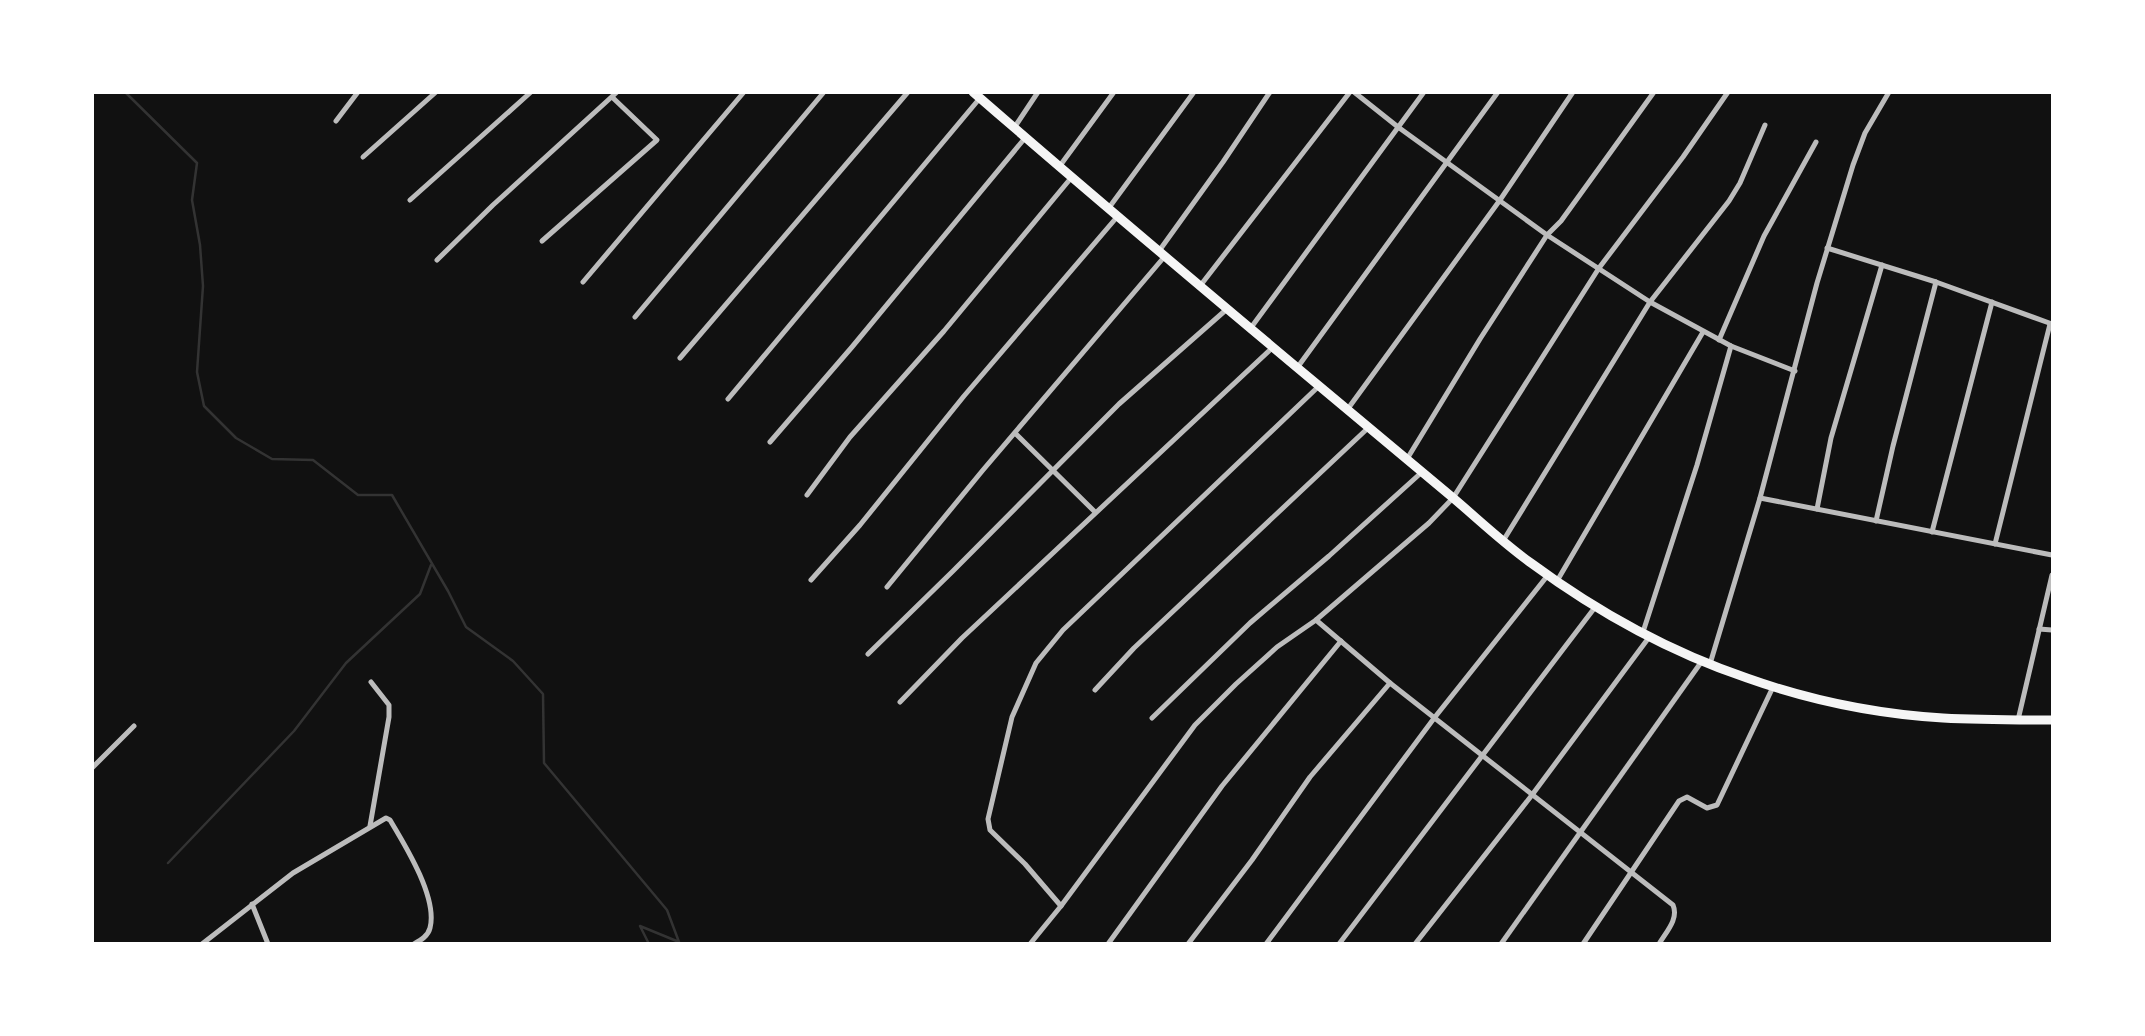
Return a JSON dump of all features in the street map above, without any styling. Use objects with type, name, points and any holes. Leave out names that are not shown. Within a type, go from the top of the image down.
[{"type":"highway","points":[[976,96],[1503,542],[1548,575],[1596,606],[1646,634],[1706,662],[1773,687],[1823,700],[1895,712],[1947,718],[2052,720]]},
{"type":"street","points":[[336,120],[358,92]]},
{"type":"street","points":[[362,157],[436,92]]},
{"type":"street","points":[[410,200],[531,92]]},
{"type":"street","points":[[437,260],[493,205],[617,92]]},
{"type":"street","points":[[583,282],[744,92]]},
{"type":"street","points":[[635,318],[824,92]]},
{"type":"street","points":[[680,358],[908,92]]},
{"type":"street","points":[[1014,128],[1038,92]]},
{"type":"street","points":[[1059,167],[1114,92]]},
{"type":"street","points":[[1108,209],[1194,92]]},
{"type":"street","points":[[887,588],[1162,254],[1270,92]]},
{"type":"street","points":[[1200,286],[1350,92]]},
{"type":"street","points":[[1354,92],[1398,127],[1547,234],[1650,302],[1731,346],[1794,371]]},
{"type":"street","points":[[1250,329],[1424,92]]},
{"type":"street","points":[[1298,368],[1498,92]]},
{"type":"street","points":[[1347,410],[1500,200],[1573,92]]},
{"type":"street","points":[[1407,459],[1547,234],[1561,221],[1654,92]]},
{"type":"street","points":[[1030,944],[1062,906],[1195,725],[1277,647],[1316,620],[1429,524],[1453,498],[1599,268],[1683,158],[1728,92]]},
{"type":"street","points":[[1501,944],[1706,662],[1760,498],[1827,248],[1853,165],[1865,133],[1889,92]]},
{"type":"street","points":[[728,399],[976,96]]},
{"type":"street","points":[[542,241],[657,140],[612,97]]},
{"type":"street","points":[[1503,542],[1650,302],[1729,201],[1740,183],[1765,125]]},
{"type":"street","points":[[770,442],[1025,138]]},
{"type":"street","points":[[1719,340],[1764,236],[1816,142]]},
{"type":"street","points":[[806,494],[850,437],[944,331],[1071,178]]},
{"type":"street","points":[[811,580],[860,524],[964,396],[1117,217]]},
{"type":"street","points":[[1827,248],[1936,282],[2051,324],[1994,544]]},
{"type":"street","points":[[1818,509],[1830,438],[1882,265]]},
{"type":"street","points":[[1876,520],[1893,446],[1936,282]]},
{"type":"street","points":[[1932,532],[1992,302]]},
{"type":"street","points":[[868,654],[1119,404],[1227,309]]},
{"type":"street","points":[[1558,581],[1703,332]]},
{"type":"street","points":[[1415,944],[1532,795],[1646,634],[1731,346]]},
{"type":"street","points":[[900,702],[962,638],[1272,348]]},
{"type":"street","points":[[1062,906],[1025,864],[990,830],[988,819],[1012,716],[1030,674],[1063,630],[1320,386]]},
{"type":"street","points":[[1095,690],[1134,648],[1368,428]]},
{"type":"street","points":[[1015,433],[1095,512]]},
{"type":"street","points":[[1152,718],[1250,623],[1329,556],[1422,472]]},
{"type":"street","points":[[1760,498],[2052,555]]},
{"type":"street","points":[[1266,944],[1435,717],[1548,575]]},
{"type":"street","points":[[2018,720],[2052,576]]},
{"type":"street","points":[[1339,944],[1596,606]]},
{"type":"street","points":[[1316,620],[1390,683],[1669,901],[1675,910],[1673,921],[1658,944]]},
{"type":"street","points":[[2039,629],[2052,630]]},
{"type":"street","points":[[1108,944],[1222,786],[1341,642]]},
{"type":"street","points":[[370,826],[389,717],[389,705],[371,682]]},
{"type":"street","points":[[1188,944],[1252,860],[1310,777],[1390,683]]},
{"type":"street","points":[[1583,944],[1682,798],[1687,797],[1707,808],[1716,805],[1773,687]]},
{"type":"street","points":[[92,768],[134,726]]},
{"type":"street","points":[[202,944],[293,873],[386,818],[390,820],[416,864],[425,888],[431,916],[430,928],[427,934],[414,944]]},
{"type":"street","points":[[252,904],[268,944]]},
{"type":"waterway","points":[[125,92],[197,163],[192,200],[200,245],[203,286],[197,372],[204,406],[236,438],[272,459],[313,460],[358,495],[392,495],[448,591],[466,627],[513,661],[543,694],[544,763],[667,910],[679,942],[640,926],[649,944]]},
{"type":"waterway","points":[[168,863],[294,731],[346,663],[420,594],[431,565]]}]
